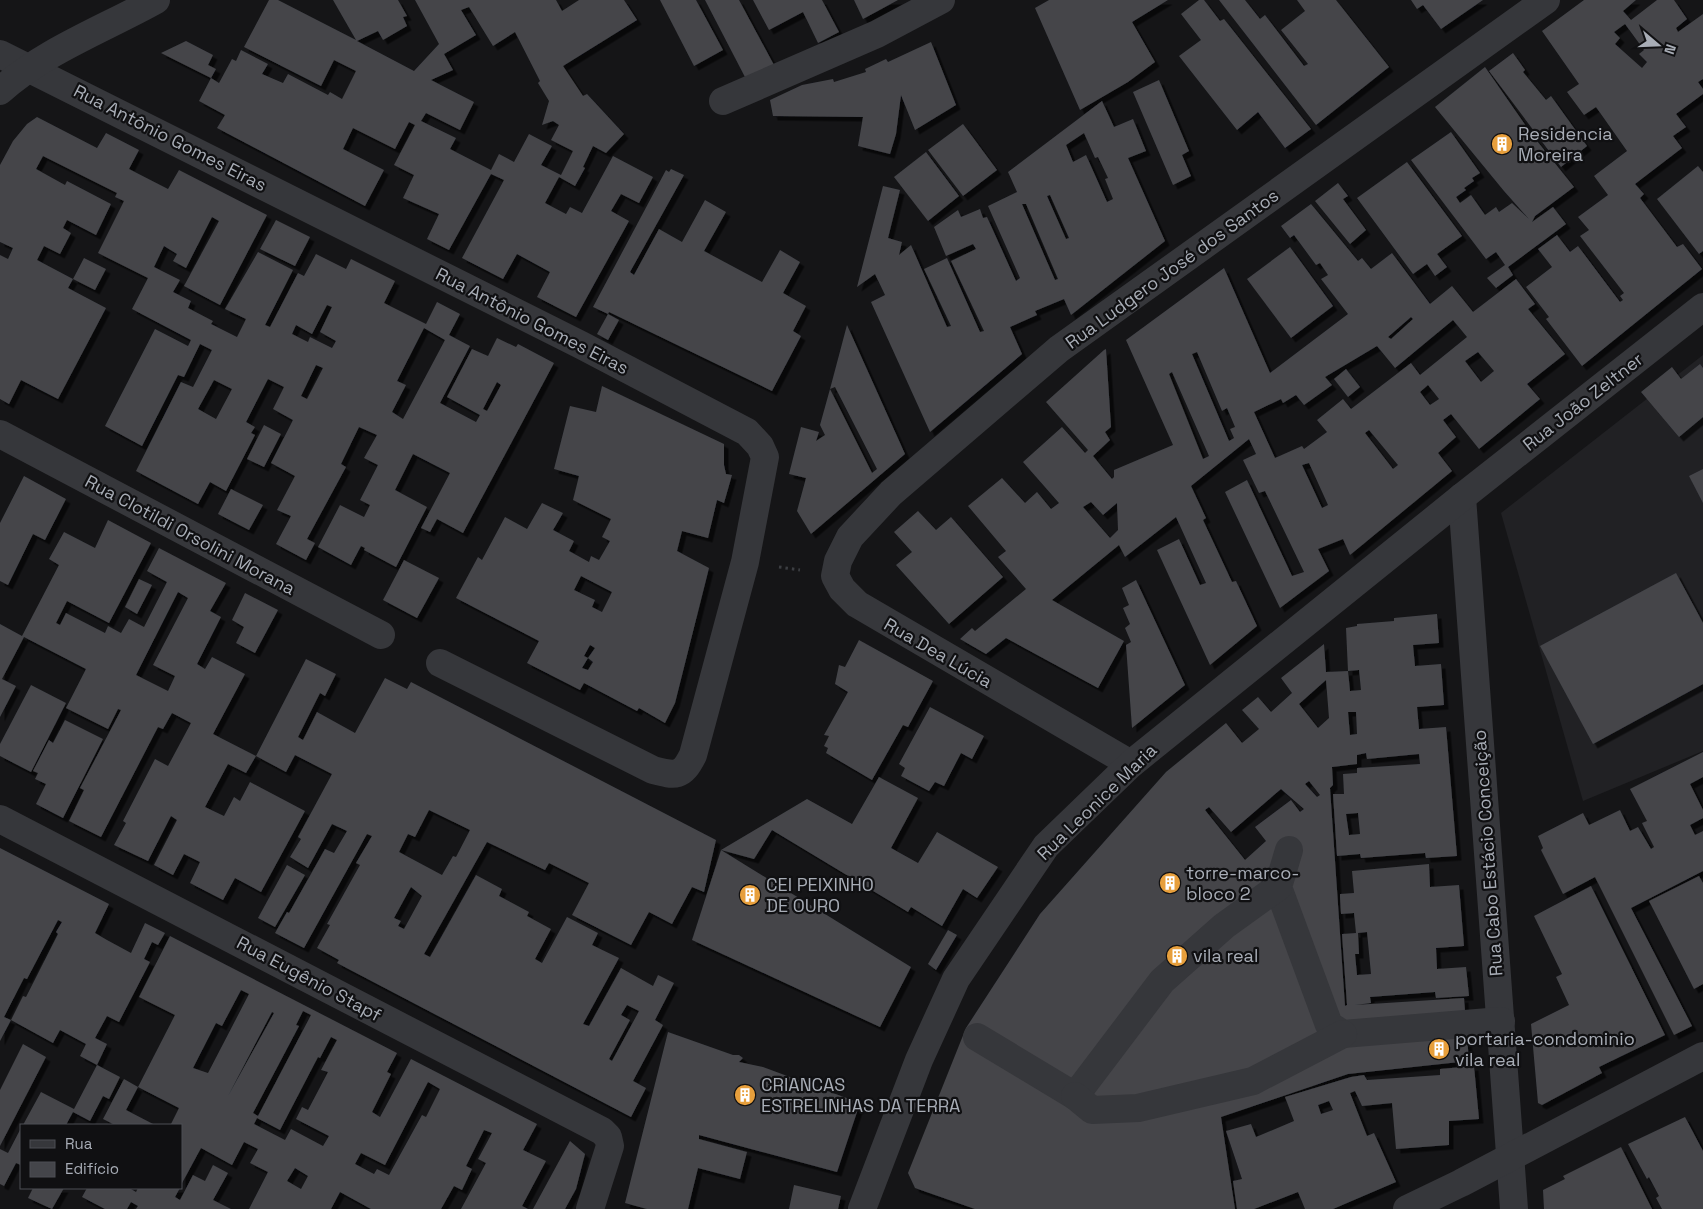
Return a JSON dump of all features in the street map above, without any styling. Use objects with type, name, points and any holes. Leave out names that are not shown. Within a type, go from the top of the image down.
[{"type":"street","points":[[0,91],[30,68],[156,0]]},
{"type":"street","points":[[723,101],[877,34],[941,0]]},
{"type":"street","name":"Rua Ludgero José dos Santos","points":[[835,576],[838,561],[850,537],[891,493],[1060,350],[1546,0]]},
{"type":"street","name":"Rua Antônio Gomes Eiras","points":[[0,54],[572,341],[747,432],[760,446],[765,457],[745,562],[694,755],[687,769],[680,773],[670,774],[653,770],[440,663]]},
{"type":"street","name":"Rua João Zeltner","points":[[1462,497],[1703,307]]},
{"type":"street","name":"Rua Clotildi Orsolini Morana","points":[[0,434],[381,636]]},
{"type":"street","name":"Rua Leonice Maria","points":[[862,1209],[919,1060],[956,979],[1046,846],[1131,764],[1462,497]]},
{"type":"street","name":"Rua Cabo Estácio Conceição","points":[[1462,497],[1514,1209]]},
{"type":"street","name":"Rua Dea Lúcia","points":[[835,576],[842,589],[857,604],[873,615],[1131,764]]},
{"type":"street","name":"Rua Eugênio Stapf","points":[[0,819],[602,1131],[608,1137],[610,1146],[590,1209]]},
{"type":"street","points":[[1075,1096],[1162,981],[1224,926],[1278,886],[1289,850]]},
{"type":"street","points":[[1278,886],[1329,1026],[1343,1034]]},
{"type":"street","points":[[977,1036],[1075,1096],[1092,1110],[1138,1108],[1253,1081],[1343,1034],[1500,1021]]},
{"type":"street","points":[[1407,1209],[1703,1056]]},
{"type":"path","points":[[745,562],[835,576]]},
{"type":"shaded area","points":[[1703,355],[1703,751],[1583,801],[1501,513]]},
{"type":"building","points":[[269,0],[278,0],[356,40],[333,0],[398,0],[407,16],[403,17],[407,26],[383,40],[378,31],[357,41],[414,71],[439,44],[415,0],[556,0],[562,11],[579,0],[624,0],[637,20],[563,66],[583,96],[587,94],[624,134],[606,153],[593,146],[583,167],[585,168],[575,186],[559,177],[545,203],[566,214],[570,207],[582,213],[613,156],[653,177],[639,203],[621,194],[611,211],[629,221],[576,317],[537,297],[550,272],[517,254],[503,279],[462,258],[504,180],[491,174],[449,250],[427,239],[439,214],[403,198],[414,175],[394,165],[415,125],[409,122],[395,149],[353,128],[343,149],[384,170],[365,206],[217,128],[225,115],[199,101],[211,78],[219,83],[232,59],[236,61],[241,50],[268,64],[262,74],[283,83],[288,74],[328,95],[330,92],[342,99],[356,71],[334,60],[321,86],[244,47]],"holes":[[[469,7],[493,46],[515,32],[540,81],[538,83],[549,101],[542,125],[553,121],[559,125],[551,140],[573,151],[561,175],[541,165],[552,146],[529,134],[514,162],[499,154],[491,170],[450,149],[456,138],[421,121],[426,113],[460,130],[474,102],[431,80],[453,70],[444,54],[476,35],[461,10]]]},
{"type":"building","points":[[660,0],[696,0],[723,50],[694,66]]},
{"type":"building","points":[[705,0],[739,0],[774,65],[746,79]]},
{"type":"building","points":[[753,0],[822,0],[839,32],[818,43],[803,12],[769,30]]},
{"type":"building","points":[[854,0],[898,0],[863,19]]},
{"type":"building","points":[[1049,0],[1168,0],[1132,22],[1155,62],[1128,82],[1080,110],[1035,8]]},
{"type":"building","points":[[1199,0],[1204,0],[1220,21],[1224,19],[1311,129],[1285,148],[1258,112],[1237,130],[1179,56],[1201,40],[1181,14]]},
{"type":"building","points":[[1219,0],[1245,0],[1260,19],[1265,15],[1304,66],[1308,64],[1281,30],[1305,11],[1297,0],[1336,0],[1389,67],[1316,125]]},
{"type":"building","points":[[1411,0],[1483,0],[1441,29],[1423,5],[1417,9]]},
{"type":"building","points":[[1584,0],[1636,0],[1623,11],[1631,20],[1657,0],[1674,0],[1687,19],[1676,28],[1678,32],[1703,14],[1703,79],[1698,82],[1703,89],[1703,94],[1676,114],[1686,127],[1673,136],[1682,148],[1635,184],[1644,194],[1640,198],[1677,247],[1683,244],[1702,269],[1582,366],[1546,319],[1549,317],[1526,287],[1552,267],[1538,249],[1557,235],[1570,252],[1578,246],[1620,302],[1623,300],[1620,296],[1624,293],[1580,236],[1589,230],[1578,217],[1608,195],[1594,176],[1627,151],[1596,107],[1584,115],[1567,92],[1579,84],[1542,31]],"holes":[[[1625,24],[1644,50],[1639,54],[1647,62],[1642,68],[1615,44],[1620,38],[1614,32]]]},
{"type":"building","points":[[186,41],[213,55],[208,65],[216,69],[211,78],[161,53]]},
{"type":"building","points":[[931,42],[956,105],[915,130],[901,95],[896,134],[890,154],[858,146],[863,117],[773,116],[770,100],[802,85],[833,79],[834,82],[866,72],[865,69],[886,59],[888,62]]},
{"type":"building","points":[[1513,53],[1525,70],[1523,72],[1546,100],[1551,96],[1587,146],[1561,167],[1489,71]]},
{"type":"building","points":[[1485,67],[1533,136],[1574,187],[1535,216],[1532,222],[1553,207],[1566,224],[1508,267],[1513,275],[1496,288],[1487,278],[1505,265],[1496,252],[1486,259],[1411,160],[1451,132],[1480,173],[1472,178],[1474,181],[1464,188],[1466,190],[1456,197],[1460,203],[1471,195],[1485,215],[1496,207],[1499,212],[1512,203],[1529,219],[1435,107]]},
{"type":"building","points":[[1159,80],[1189,151],[1182,155],[1191,176],[1173,185],[1133,92]]},
{"type":"building","points":[[1102,101],[1114,127],[1133,119],[1146,151],[1128,158],[1165,241],[1071,315],[1064,299],[1035,311],[1037,315],[1010,327],[1022,354],[930,432],[871,302],[885,295],[875,274],[857,287],[883,186],[900,190],[888,238],[902,242],[899,255],[911,245],[947,327],[951,326],[924,269],[947,258],[980,332],[984,331],[951,261],[976,249],[973,244],[946,256],[934,227],[958,210],[961,217],[980,209],[983,218],[987,217],[1016,281],[1020,278],[988,206],[1017,192],[1008,172]],"holes":[[[1084,133],[1095,158],[1098,157],[1108,178],[1105,179],[1113,199],[1107,202],[1086,155],[1073,162],[1066,145]],[[1050,195],[1069,238],[1066,239],[1047,196]],[[1022,204],[1026,204],[1058,279],[1055,280]]]},
{"type":"building","points":[[37,117],[97,148],[106,133],[139,150],[129,169],[168,189],[179,170],[267,215],[220,305],[184,286],[219,221],[212,217],[186,268],[173,261],[177,254],[164,246],[154,267],[180,280],[173,292],[191,301],[188,308],[213,321],[211,324],[237,337],[246,319],[225,309],[258,252],[293,270],[265,325],[270,327],[298,273],[304,276],[316,254],[346,269],[351,259],[395,281],[384,303],[426,324],[437,302],[460,314],[449,335],[470,346],[440,403],[476,422],[480,415],[447,397],[472,349],[488,356],[497,338],[516,347],[518,344],[554,363],[463,533],[437,519],[430,532],[421,528],[450,473],[413,454],[395,490],[427,507],[396,567],[364,550],[365,548],[361,546],[351,565],[318,547],[340,505],[364,517],[370,505],[360,500],[378,465],[364,458],[377,435],[359,427],[341,464],[346,467],[307,539],[315,543],[306,560],[276,544],[291,516],[277,510],[295,476],[271,463],[293,420],[273,409],[284,387],[268,379],[246,422],[255,427],[251,433],[255,435],[226,491],[210,482],[198,504],[136,471],[181,382],[193,387],[212,350],[200,344],[184,377],[178,375],[142,446],[105,426],[155,329],[188,346],[191,340],[132,309],[148,278],[98,253],[124,201],[115,197],[117,193],[43,156],[36,169],[65,185],[67,181],[111,204],[96,235],[67,220],[63,228],[71,233],[60,254],[44,246],[37,260],[73,279],[68,288],[106,308],[58,399],[21,380],[9,404],[0,399],[0,255],[8,259],[13,248],[0,242],[0,165],[13,141],[27,124]],"holes":[[[327,305],[332,307],[320,332],[336,341],[332,348],[310,337],[308,342],[292,334],[296,325],[312,334]],[[424,328],[445,340],[403,419],[392,412],[406,385],[397,381]],[[316,365],[323,368],[307,399],[301,396]],[[214,380],[232,389],[216,419],[198,409]],[[497,382],[501,385],[487,411],[483,409]]]},
{"type":"building","points":[[963,124],[997,170],[963,196],[928,150]]},
{"type":"building","points":[[926,152],[959,196],[928,221],[894,177]]},
{"type":"building","points":[[1407,162],[1462,236],[1437,254],[1447,267],[1435,276],[1427,264],[1413,274],[1357,198]]},
{"type":"building","points":[[1698,166],[1703,172],[1703,251],[1699,254],[1657,199]]},
{"type":"building","points":[[671,169],[684,175],[630,272],[634,275],[659,229],[682,242],[705,200],[726,212],[704,251],[762,282],[780,250],[800,262],[783,293],[806,306],[793,331],[801,336],[772,391],[609,312],[608,314],[593,307],[666,170],[669,172]]},
{"type":"building","points":[[1338,183],[1348,196],[1343,199],[1366,230],[1350,244],[1315,201]]},
{"type":"building","points":[[1311,204],[1358,261],[1362,258],[1371,269],[1392,253],[1430,304],[1452,286],[1473,312],[1516,279],[1535,304],[1528,309],[1565,354],[1527,384],[1540,399],[1479,449],[1451,414],[1443,420],[1456,437],[1438,453],[1452,471],[1350,555],[1343,539],[1318,549],[1329,571],[1280,608],[1225,492],[1247,480],[1292,576],[1304,572],[1265,491],[1259,493],[1243,460],[1256,454],[1249,439],[1191,486],[1206,518],[1203,520],[1232,582],[1236,581],[1257,626],[1210,665],[1157,550],[1179,539],[1200,585],[1206,583],[1176,517],[1125,557],[1119,545],[1052,600],[1124,641],[1098,688],[1006,638],[986,654],[960,639],[972,628],[975,631],[1026,589],[998,557],[1006,551],[968,506],[1002,478],[1025,503],[1037,492],[1051,509],[1059,503],[1023,462],[1062,427],[1085,453],[1088,450],[1046,402],[1104,350],[1106,349],[1111,427],[1105,432],[1110,440],[1093,456],[1112,479],[1114,477],[1114,470],[1173,445],[1126,340],[1224,268],[1270,373],[1348,314],[1321,279],[1328,275],[1320,263],[1316,265],[1294,235],[1290,238],[1281,226]],"holes":[[[1411,317],[1413,319],[1391,339],[1388,337]],[[1453,320],[1467,337],[1420,375],[1411,363],[1351,409],[1343,399],[1317,420],[1327,432],[1304,449],[1302,446],[1275,458],[1254,412],[1281,399],[1283,403],[1296,395],[1304,405],[1332,385],[1325,377],[1377,346],[1395,368]],[[1197,352],[1222,411],[1227,408],[1235,427],[1230,429],[1234,438],[1229,441],[1192,354]],[[1478,352],[1494,371],[1481,382],[1465,361]],[[1172,372],[1209,456],[1203,459],[1169,374]],[[1428,385],[1439,399],[1430,405],[1420,392]],[[1369,430],[1398,465],[1393,469],[1365,433]],[[1309,463],[1328,505],[1322,508],[1302,465]],[[1091,502],[1103,515],[1117,503],[1118,530],[1110,538],[1083,507]]]},
{"type":"building","points":[[276,220],[310,237],[295,266],[260,249]]},
{"type":"building","points":[[1290,247],[1333,306],[1291,338],[1247,279]]},
{"type":"building","points":[[84,258],[106,269],[95,290],[73,279]]},
{"type":"building","points":[[608,314],[619,320],[608,340],[597,334]]},
{"type":"building","points":[[847,325],[905,454],[811,534],[797,511],[806,478],[789,474],[801,427],[819,432],[816,441],[825,435],[820,425]],"holes":[[[835,387],[877,469],[872,473],[830,389]]]},
{"type":"building","points":[[1700,364],[1703,368],[1703,417],[1679,437],[1641,392],[1672,367],[1681,379]]},
{"type":"building","points":[[1346,369],[1360,387],[1348,397],[1334,379]]},
{"type":"building","points":[[602,386],[724,444],[726,474],[732,475],[724,503],[717,500],[708,538],[682,531],[677,551],[709,568],[675,703],[665,723],[639,708],[637,711],[584,683],[580,690],[527,663],[539,641],[456,598],[478,557],[482,560],[505,517],[527,529],[542,503],[563,513],[553,530],[574,541],[569,551],[589,562],[591,556],[599,560],[610,541],[602,537],[611,519],[573,500],[579,476],[554,469],[570,406],[596,412]],"holes":[[[581,576],[612,592],[602,612],[592,607],[595,600],[574,590]],[[590,645],[595,648],[588,658],[584,656]],[[588,658],[593,662],[588,670],[582,668]]]},
{"type":"building","points":[[264,425],[281,434],[264,467],[247,459]]},
{"type":"building","points":[[1703,469],[1703,503],[1689,476]]},
{"type":"building","points":[[24,476],[66,499],[45,540],[33,534],[8,585],[0,581],[0,523]]},
{"type":"building","points":[[231,489],[263,505],[249,530],[218,514]]},
{"type":"building","points":[[918,511],[936,530],[951,517],[1003,577],[949,624],[896,565],[912,552],[894,532]]},
{"type":"building","points":[[108,520],[151,543],[109,623],[67,601],[56,623],[60,625],[66,613],[105,633],[108,626],[121,633],[129,619],[144,627],[167,582],[147,571],[159,548],[226,583],[210,611],[221,617],[197,664],[205,669],[212,657],[245,674],[213,734],[256,756],[246,773],[228,764],[205,807],[224,816],[234,797],[240,801],[250,782],[305,811],[261,892],[235,878],[223,900],[190,883],[200,862],[184,854],[173,875],[154,865],[177,820],[171,816],[148,861],[114,845],[126,823],[123,821],[155,759],[168,766],[191,723],[172,713],[163,729],[158,727],[101,837],[69,821],[84,790],[80,788],[121,710],[118,709],[108,729],[66,708],[86,669],[24,637],[2,679],[16,686],[0,717],[0,624],[22,636],[59,565],[49,559],[64,532],[95,548]],"holes":[[[178,592],[188,598],[153,665],[175,676],[168,691],[136,675]]]},
{"type":"building","points":[[404,560],[439,578],[417,618],[383,600]]},
{"type":"building","points":[[1676,573],[1703,623],[1703,684],[1593,744],[1540,646]]},
{"type":"building","points":[[139,579],[152,585],[137,614],[125,607]]},
{"type":"building","points":[[1136,580],[1185,685],[1132,728],[1126,645],[1131,642],[1125,628],[1130,624],[1123,608],[1129,605],[1122,588]]},
{"type":"building","points":[[245,593],[278,610],[255,653],[236,643],[244,627],[232,620]]},
{"type":"building","name":"vila real","points":[[1437,614],[1439,643],[1413,645],[1415,666],[1441,664],[1444,705],[1417,707],[1419,729],[1446,727],[1457,856],[1426,858],[1425,853],[1361,858],[1360,854],[1337,856],[1333,794],[1344,794],[1343,774],[1357,773],[1357,768],[1420,764],[1419,754],[1367,759],[1366,753],[1357,755],[1357,764],[1332,767],[1333,785],[1330,788],[1345,1006],[1347,1005],[1342,934],[1356,933],[1354,913],[1341,914],[1340,894],[1354,893],[1352,871],[1429,864],[1430,887],[1459,885],[1464,946],[1436,948],[1437,969],[1466,967],[1469,996],[1436,998],[1435,992],[1370,997],[1371,1003],[1355,1005],[1464,998],[1469,1061],[1348,1074],[1221,1117],[1235,1209],[975,1209],[915,1188],[908,1173],[966,1028],[1040,914],[1166,772],[1226,723],[1242,743],[1259,729],[1242,710],[1258,697],[1271,712],[1292,693],[1281,678],[1324,644],[1326,672],[1348,671],[1346,628],[1357,626],[1357,624],[1394,621],[1394,618]],"holes":[[[1359,670],[1361,690],[1350,691],[1348,671]],[[1326,680],[1329,718],[1318,728],[1299,704]],[[1348,712],[1356,712],[1357,734],[1350,735]],[[1309,781],[1320,795],[1317,797],[1305,784]],[[1281,789],[1304,809],[1300,812],[1291,800],[1255,827],[1266,841],[1245,860],[1205,810],[1209,807],[1231,832]],[[1358,813],[1360,834],[1349,835],[1346,814]],[[1367,932],[1371,974],[1357,975],[1355,954],[1359,954],[1358,933]]]},
{"type":"building","points":[[859,640],[933,681],[908,727],[903,725],[872,780],[826,753],[828,748],[824,746],[829,736],[824,735],[848,692],[835,684],[839,665],[845,667]]},
{"type":"building","points":[[306,659],[336,674],[325,696],[320,693],[298,737],[303,740],[317,712],[355,733],[385,678],[407,689],[411,682],[716,840],[704,892],[692,887],[672,924],[649,912],[631,945],[572,915],[589,883],[549,863],[545,870],[487,842],[424,954],[430,957],[476,875],[502,889],[499,896],[529,912],[527,916],[551,929],[535,959],[542,963],[567,917],[598,933],[592,945],[619,958],[583,1024],[589,1026],[621,968],[653,986],[658,975],[674,983],[655,1020],[663,1025],[633,1081],[646,1088],[631,1117],[337,963],[339,960],[317,948],[330,925],[327,924],[360,865],[356,863],[372,836],[367,834],[304,948],[275,933],[287,912],[289,913],[325,849],[334,853],[347,831],[332,824],[308,868],[290,857],[301,839],[298,837],[332,774],[295,755],[286,772],[256,756]],"holes":[[[429,810],[470,830],[456,857],[453,856],[442,875],[399,852],[408,834],[415,837]],[[411,887],[422,896],[404,929],[398,926],[401,921],[394,918]],[[627,1005],[639,1011],[612,1061],[609,1059],[630,1020],[621,1015]]]},
{"type":"building","points":[[31,685],[66,703],[31,772],[0,756],[0,744]]},
{"type":"building","points":[[930,707],[984,736],[972,759],[961,753],[944,786],[935,782],[929,791],[901,776],[905,768],[899,764]]},
{"type":"building","points":[[65,720],[103,739],[63,818],[36,804],[46,784],[35,779],[38,773],[33,771],[49,740],[53,743]]},
{"type":"building","points":[[1703,752],[1703,777],[1690,784],[1703,810],[1703,818],[1690,825],[1695,835],[1703,831],[1703,871],[1631,908],[1692,1026],[1674,1035],[1595,877],[1563,894],[1541,850],[1543,848],[1538,836],[1583,813],[1589,825],[1620,810],[1630,831],[1638,827],[1651,849],[1654,847],[1642,823],[1647,821],[1630,789]]},
{"type":"building","points":[[879,777],[918,798],[891,848],[918,863],[937,832],[998,867],[977,898],[963,889],[942,926],[911,907],[908,912],[772,830],[754,859],[721,850],[807,799],[852,824]]},
{"type":"building","points":[[0,848],[109,904],[95,933],[131,953],[145,923],[165,933],[158,945],[152,942],[144,959],[150,962],[119,1022],[107,1016],[95,1038],[107,1044],[97,1065],[80,1056],[86,1044],[60,1030],[53,1043],[11,1020],[0,1041]],"holes":[[[58,920],[62,922],[56,932],[58,934],[26,997],[23,996],[11,1020],[4,1017],[24,978],[27,979]]]},
{"type":"building","name":"CEI PEIXINHO DE OURO","points":[[721,850],[911,967],[880,1027],[692,940]]},
{"type":"building","points":[[287,865],[305,875],[275,927],[258,918]]},
{"type":"building","points":[[1699,876],[1703,883],[1703,984],[1694,989],[1649,901]]},
{"type":"building","points":[[1591,886],[1665,1035],[1599,1067],[1602,1073],[1542,1105],[1538,1103],[1531,1024],[1569,1005],[1556,977],[1562,974],[1534,916]]},
{"type":"building","points":[[948,930],[957,935],[936,970],[928,964]]},
{"type":"building","points":[[170,936],[397,1053],[387,1072],[391,1074],[372,1112],[380,1117],[411,1059],[537,1124],[523,1150],[546,1161],[522,1206],[528,1209],[461,1209],[486,1163],[478,1159],[492,1133],[484,1130],[466,1166],[472,1169],[462,1190],[454,1186],[441,1209],[371,1209],[340,1192],[331,1209],[249,1209],[268,1172],[250,1163],[258,1149],[244,1142],[232,1165],[201,1148],[182,1183],[182,1124],[171,1124],[179,1108],[138,1087],[175,1015],[139,997]],"holes":[[[241,990],[249,994],[208,1073],[193,1068],[216,1023],[222,1026]],[[303,1011],[311,1015],[258,1116],[253,1113],[299,1026],[296,1025]],[[272,1012],[274,1013],[228,1096]],[[331,1037],[337,1040],[321,1070],[328,1072],[308,1110],[302,1107],[296,1119],[329,1136],[323,1146],[291,1129],[285,1140],[254,1124],[257,1118],[280,1130],[318,1057],[320,1058]],[[428,1082],[440,1089],[426,1117],[422,1115],[389,1175],[377,1169],[374,1174],[355,1164],[361,1153],[385,1165]],[[295,1168],[308,1176],[301,1189],[287,1181]]]},
{"type":"building","name":"CRIANCAS ESTRELINHAS DA TERRA","points":[[668,1032],[733,1055],[739,1055],[743,1058],[739,1062],[763,1067],[860,1103],[837,1172],[699,1135],[699,1139],[747,1152],[740,1179],[698,1168],[688,1209],[647,1209],[625,1203]]},
{"type":"building","points":[[23,1044],[46,1057],[0,1146],[0,1090]]},
{"type":"building","points":[[97,1065],[120,1077],[109,1099],[103,1096],[90,1121],[73,1112],[67,1124],[24,1124],[41,1092],[74,1109]]},
{"type":"building","points":[[1474,1066],[1479,1119],[1449,1121],[1449,1145],[1396,1149],[1392,1103],[1362,1106],[1355,1091],[1350,1093],[1367,1136],[1374,1133],[1396,1182],[1333,1209],[1305,1209],[1298,1192],[1254,1209],[1237,1209],[1233,1181],[1242,1179],[1226,1131],[1251,1124],[1256,1137],[1294,1121],[1285,1097],[1351,1077],[1364,1075],[1367,1080],[1440,1075],[1440,1069]],"holes":[[[1329,1101],[1333,1110],[1321,1114],[1318,1105]]]},
{"type":"building","points":[[124,1079],[138,1087],[126,1110],[153,1124],[113,1124],[103,1119]]},
{"type":"building","points":[[1685,1117],[1703,1151],[1703,1209],[1662,1209],[1656,1198],[1659,1196],[1649,1177],[1647,1179],[1628,1144]]},
{"type":"building","points":[[20,1130],[20,1165],[16,1163],[4,1186],[0,1184],[0,1149],[8,1153]]},
{"type":"building","points":[[570,1141],[585,1154],[576,1189],[565,1209],[533,1209]]},
{"type":"building","points":[[1621,1147],[1652,1209],[1544,1209],[1543,1190],[1565,1179],[1563,1176]]},
{"type":"building","points":[[213,1165],[228,1173],[213,1200],[231,1209],[136,1209],[138,1206],[131,1202],[127,1209],[105,1209],[82,1197],[86,1189],[131,1189],[136,1192],[138,1189],[179,1189],[175,1197],[180,1200],[193,1175],[205,1181]]},
{"type":"building","points":[[794,1185],[841,1196],[838,1209],[789,1209]]},
{"type":"building","points":[[32,1189],[63,1189],[52,1209],[28,1198]]},
{"type":"place","name":"Residencia Moreira","points":[[1502,144]]},
{"type":"place","name":"torre-marco- bloco 2","points":[[1170,883]]},
{"type":"place","name":"CEI PEIXINHO DE OURO","points":[[750,895]]},
{"type":"place","name":"vila real","points":[[1177,956]]},
{"type":"place","name":"portaria-condominio vila real","points":[[1439,1049]]},
{"type":"place","name":"CRIANCAS ESTRELINHAS DA TERRA","points":[[745,1095]]}]
